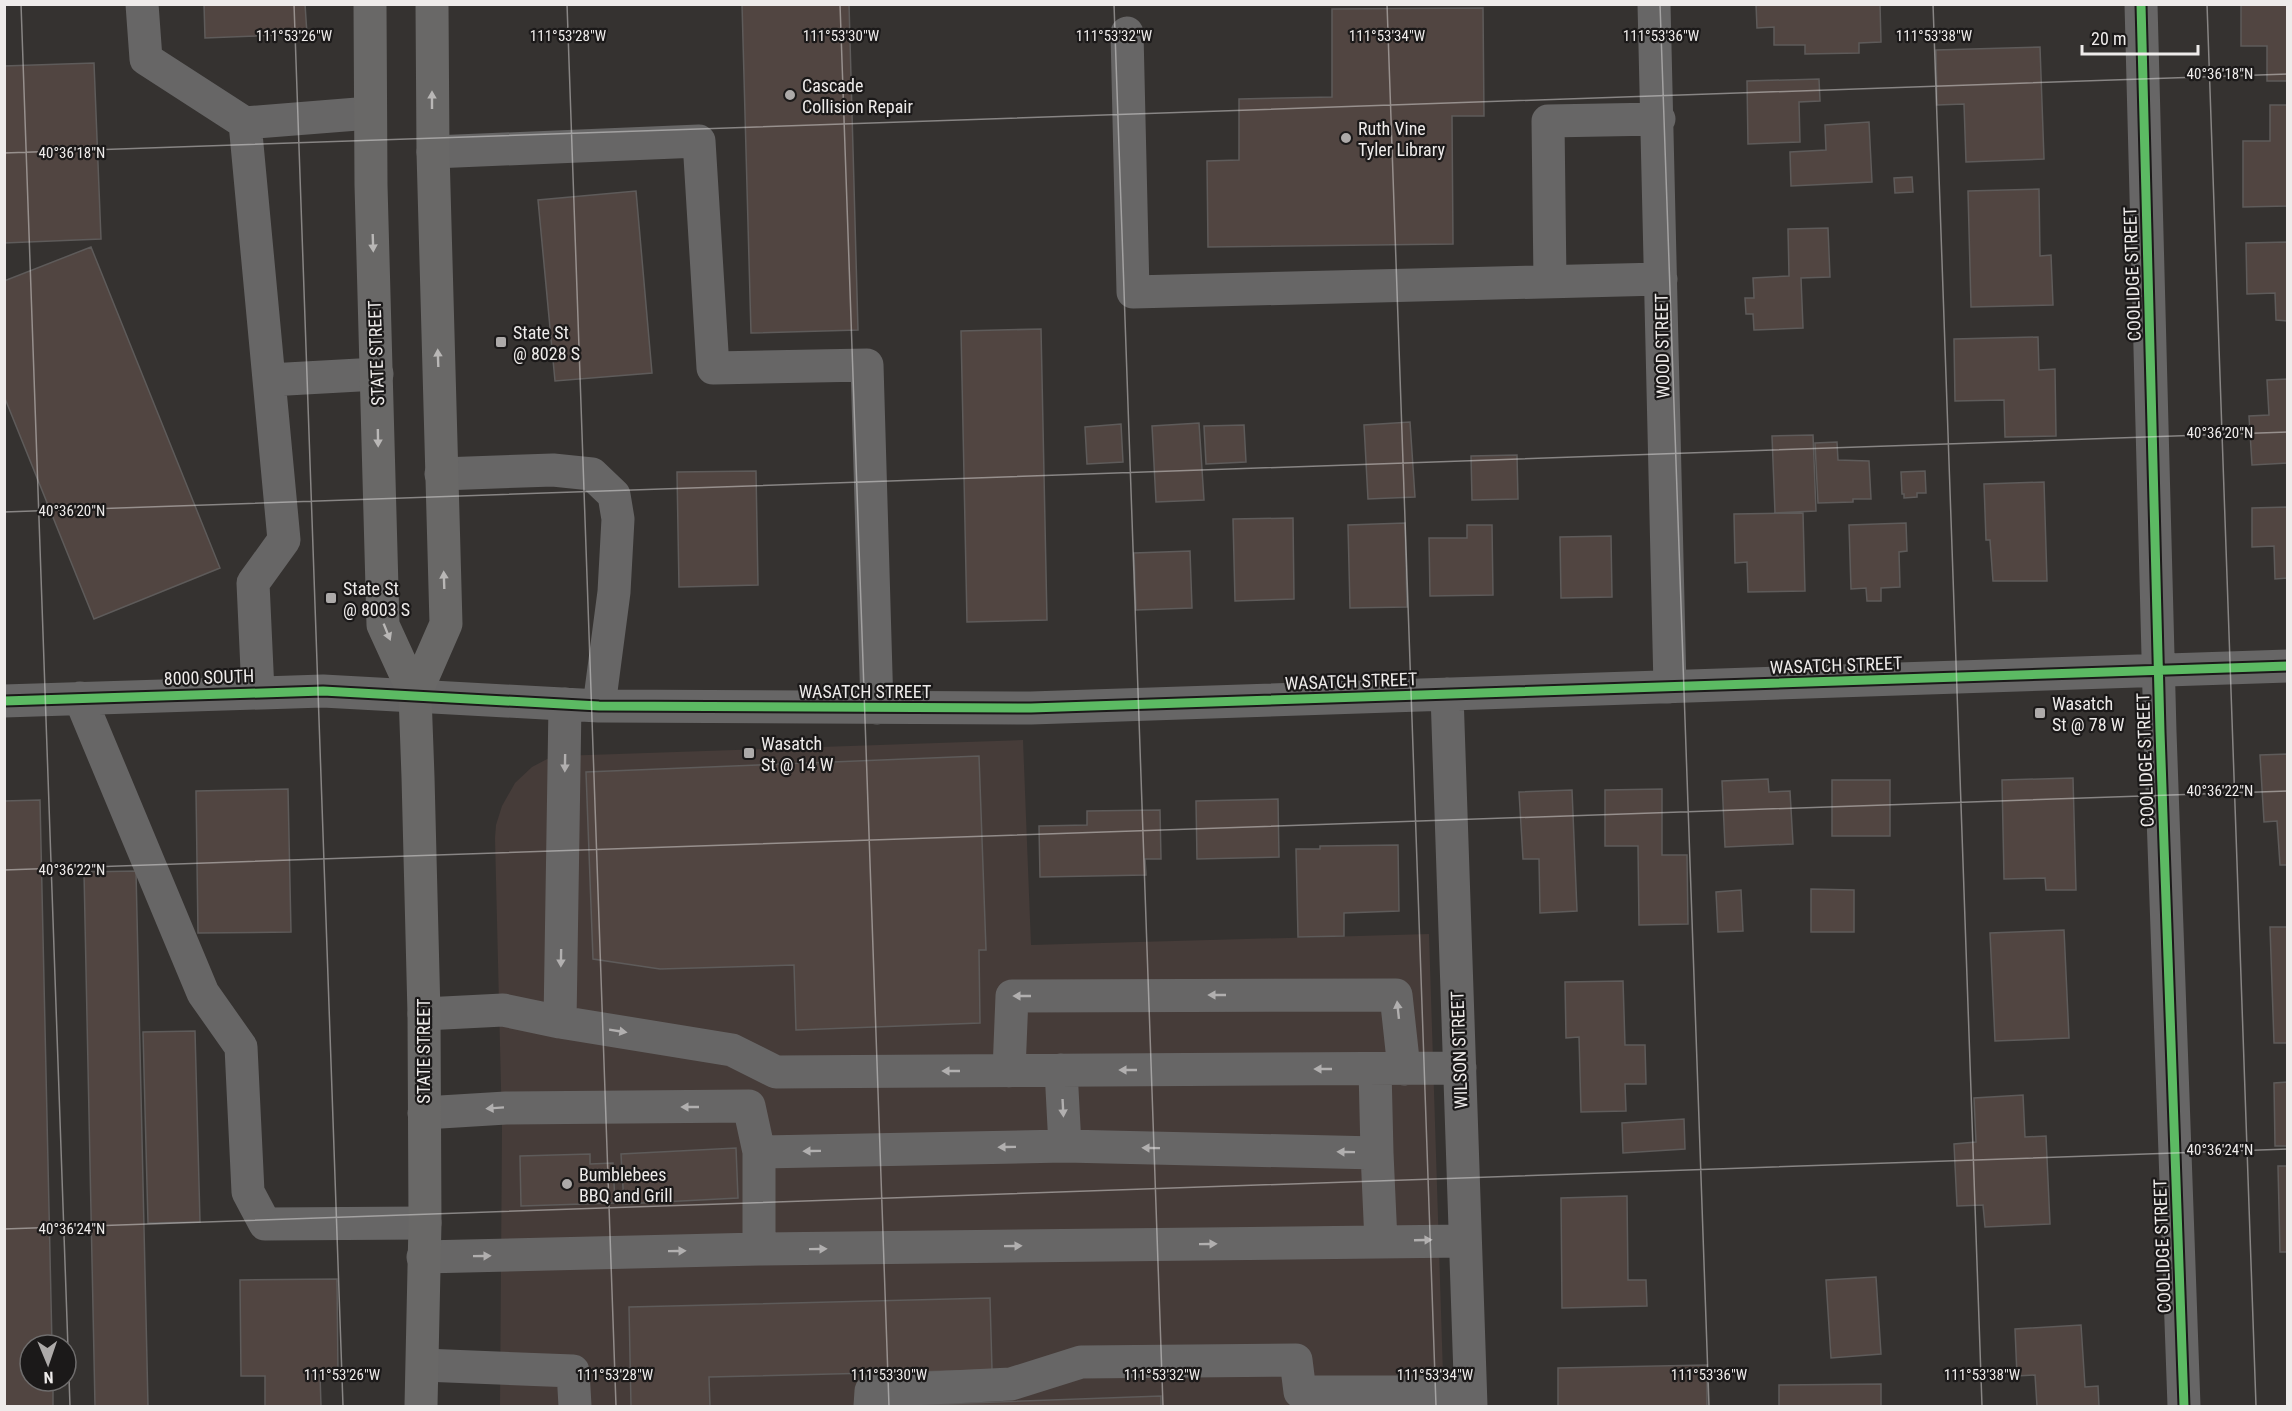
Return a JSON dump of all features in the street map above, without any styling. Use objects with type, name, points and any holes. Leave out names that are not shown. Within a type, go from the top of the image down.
[{"type":"main road","name":"STATE STREET","points":[[370,4],[370,113],[383,625],[415,695],[424,1014],[425,1223],[421,1407]]},
{"type":"main road","name":"STATE STREET","points":[[415,695],[446,624],[433,153],[432,4]]},
{"type":"street","points":[[142,4],[146,59],[245,123],[370,113]]},
{"type":"street","name":"WOOD STREET","points":[[1654,4],[1659,119],[1670,687]]},
{"type":"street","name":"COOLIDGE STREET","points":[[2141,4],[2159,670],[2184,1407]]},
{"type":"street","points":[[1127,33],[1133,292],[1661,279]]},
{"type":"street","points":[[1550,282],[1548,121],[1659,119]]},
{"type":"street","points":[[245,123],[284,540],[253,583],[258,692]]},
{"type":"street","points":[[433,153],[699,141],[712,368],[867,365],[877,708]]},
{"type":"street","points":[[269,380],[377,374]]},
{"type":"street","points":[[441,474],[553,470],[592,474],[614,495],[618,519],[614,592],[599,706]]},
{"type":"street","name":"WASATCH STREET","points":[[415,695],[599,706],[1031,708],[2288,666]]},
{"type":"street","name":"8000 SOUTH","points":[[4,701],[323,691],[415,695]]},
{"type":"street","name":"WILSON STREET","points":[[1448,694],[1471,1399]]},
{"type":"street","points":[[80,698],[203,993],[241,1047],[248,1192],[265,1224],[425,1223]]},
{"type":"street","points":[[560,1022],[565,704]]},
{"type":"street","points":[[1009,1071],[1012,996],[1396,995],[1390,1069],[1377,1153],[1381,1242]]},
{"type":"street","points":[[424,1014],[503,1010],[560,1022],[732,1050],[776,1072],[1460,1068]]},
{"type":"street","points":[[1061,1070],[1065,1146]]},
{"type":"street","points":[[749,1106],[776,1072]]},
{"type":"street","points":[[424,1113],[506,1108],[749,1106]]},
{"type":"street","points":[[749,1106],[759,1152],[759,1249]]},
{"type":"street","points":[[759,1152],[1065,1146],[1377,1153]]},
{"type":"street","points":[[423,1257],[759,1249],[1465,1241]]},
{"type":"street","points":[[870,1407],[871,1391],[1011,1384],[1081,1362],[1296,1359],[1300,1392],[1471,1399]]},
{"type":"street","points":[[423,1365],[573,1371],[574,1407]]},
{"type":"shaded area","points":[[1023,740],[1031,945],[1429,934],[1444,1406],[500,1406],[502,1128],[495,838],[496,825],[502,806],[515,783],[532,767],[551,757],[559,756]]},
{"type":"building","points":[[204,4],[305,4],[307,34],[205,38]]},
{"type":"building","points":[[742,4],[849,4],[858,330],[751,333]]},
{"type":"building","points":[[1756,4],[1880,4],[1881,42],[1859,43],[1859,53],[1805,54],[1805,45],[1774,45],[1774,27],[1757,28]]},
{"type":"building","points":[[2241,4],[2288,4],[2288,81],[2267,81],[2267,46],[2241,46]]},
{"type":"building","name":"Ruth Vine Tyler Library","points":[[1483,8],[1484,116],[1452,116],[1453,244],[1208,247],[1207,161],[1239,160],[1239,99],[1332,97],[1332,9]]},
{"type":"building","points":[[2040,47],[2044,159],[1966,162],[1964,104],[1937,105],[1936,50]]},
{"type":"building","points":[[94,63],[101,239],[4,243],[4,66]]},
{"type":"building","points":[[1819,79],[1820,101],[1799,102],[1800,142],[1748,144],[1747,81]]},
{"type":"building","points":[[2270,105],[2288,105],[2288,206],[2243,207],[2243,141],[2270,141]]},
{"type":"building","points":[[1869,122],[1872,182],[1791,186],[1790,152],[1826,150],[1825,125]]},
{"type":"building","points":[[1912,177],[1913,192],[1895,193],[1894,178]]},
{"type":"building","points":[[2039,189],[2040,256],[2051,255],[2053,305],[1971,307],[1968,191]]},
{"type":"building","points":[[636,191],[652,373],[555,381],[538,200]]},
{"type":"building","points":[[1828,228],[1830,277],[1801,278],[1803,328],[1754,330],[1753,314],[1746,314],[1745,298],[1754,298],[1753,278],[1789,276],[1788,229]]},
{"type":"building","points":[[2288,242],[2288,321],[2276,320],[2275,293],[2247,294],[2246,243]]},
{"type":"building","points":[[91,247],[220,568],[94,619],[4,396],[4,281]]},
{"type":"building","points":[[1041,329],[1047,620],[967,622],[961,331]]},
{"type":"building","points":[[2038,337],[2039,370],[2055,369],[2056,436],[2005,437],[2004,400],[1955,401],[1954,339]]},
{"type":"building","points":[[2288,379],[2288,463],[2252,465],[2249,416],[2269,415],[2267,380]]},
{"type":"building","points":[[1410,422],[1415,497],[1368,499],[1364,425]]},
{"type":"building","points":[[1199,423],[1204,500],[1156,502],[1152,426]]},
{"type":"building","points":[[1121,424],[1123,462],[1087,464],[1085,427]]},
{"type":"building","points":[[1244,425],[1246,462],[1206,464],[1204,426]]},
{"type":"building","points":[[1813,435],[1816,511],[1775,513],[1772,436]]},
{"type":"building","points":[[1837,442],[1838,460],[1869,461],[1871,499],[1818,503],[1815,443]]},
{"type":"building","points":[[1517,455],[1518,499],[1472,500],[1471,456]]},
{"type":"building","points":[[756,471],[758,585],[679,587],[677,472]]},
{"type":"building","points":[[1925,471],[1926,493],[1917,493],[1917,497],[1904,498],[1901,472]]},
{"type":"building","points":[[2044,482],[2047,581],[1993,581],[1990,540],[1986,540],[1984,484]]},
{"type":"building","points":[[2288,507],[2288,578],[2275,579],[2274,546],[2252,547],[2252,508]]},
{"type":"building","points":[[1803,513],[1805,591],[1748,592],[1747,562],[1735,563],[1734,514]]},
{"type":"building","points":[[1293,518],[1294,599],[1235,601],[1233,519]]},
{"type":"building","points":[[1405,523],[1407,607],[1350,608],[1348,525]]},
{"type":"building","points":[[1906,523],[1907,551],[1899,552],[1900,587],[1881,588],[1881,601],[1867,601],[1866,588],[1851,589],[1849,525]]},
{"type":"building","points":[[1467,525],[1492,525],[1493,595],[1430,596],[1429,538],[1467,538]]},
{"type":"building","points":[[1611,536],[1612,597],[1561,598],[1560,537]]},
{"type":"building","points":[[1190,551],[1192,608],[1136,610],[1134,553]]},
{"type":"building","points":[[2288,754],[2288,865],[2280,865],[2277,821],[2264,822],[2260,755]]},
{"type":"building","points":[[979,756],[986,950],[979,950],[980,1023],[796,1030],[794,965],[660,969],[593,959],[586,772]]},
{"type":"building","points":[[2073,778],[2076,890],[2046,890],[2045,878],[2004,879],[2002,780]]},
{"type":"building","points":[[1768,779],[1769,792],[1790,791],[1793,844],[1725,847],[1722,781]]},
{"type":"building","points":[[1832,780],[1890,780],[1890,836],[1832,836]]},
{"type":"building","points":[[288,789],[291,932],[198,933],[196,791]]},
{"type":"building","points":[[1662,789],[1662,855],[1687,855],[1688,924],[1639,925],[1638,846],[1605,846],[1605,790]]},
{"type":"building","points":[[1572,790],[1577,911],[1540,913],[1539,859],[1523,859],[1519,792]]},
{"type":"building","points":[[1278,799],[1279,857],[1197,859],[1196,801]]},
{"type":"building","points":[[40,800],[52,1333],[18,1333],[18,1393],[53,1393],[53,1406],[4,1406],[4,801]]},
{"type":"building","points":[[1160,810],[1161,859],[1145,859],[1146,875],[1040,877],[1039,826],[1087,825],[1087,811]]},
{"type":"building","points":[[1398,845],[1399,911],[1344,913],[1344,936],[1298,937],[1296,849],[1320,849],[1320,846]]},
{"type":"building","points":[[136,871],[148,1406],[95,1406],[84,872]]},
{"type":"building","points":[[1811,889],[1854,890],[1854,932],[1811,932]]},
{"type":"building","points":[[1741,890],[1743,931],[1718,932],[1716,892]]},
{"type":"building","points":[[2270,927],[2288,927],[2288,1043],[2274,1043]]},
{"type":"building","points":[[2064,930],[2069,1038],[1995,1041],[1990,933]]},
{"type":"building","points":[[1623,981],[1625,1045],[1645,1045],[1646,1084],[1625,1084],[1626,1111],[1581,1112],[1579,1037],[1566,1038],[1565,982]]},
{"type":"building","points":[[195,1031],[200,1222],[148,1223],[143,1032]]},
{"type":"building","points":[[2288,1082],[2288,1146],[2275,1146],[2274,1083]]},
{"type":"building","points":[[2023,1095],[2025,1137],[2046,1136],[2050,1224],[1985,1227],[1983,1205],[1957,1206],[1954,1144],[1976,1142],[1974,1098]]},
{"type":"building","points":[[1684,1119],[1685,1149],[1623,1153],[1622,1123]]},
{"type":"building","points":[[736,1148],[738,1198],[624,1204],[621,1154]]},
{"type":"building","name":"Bumblebees BBQ and Grill","points":[[590,1154],[590,1164],[613,1163],[615,1203],[521,1206],[520,1156]]},
{"type":"building","points":[[2278,1166],[2288,1166],[2288,1252],[2280,1252]]},
{"type":"building","points":[[1627,1196],[1628,1280],[1646,1280],[1647,1306],[1562,1308],[1561,1198]]},
{"type":"building","points":[[1876,1277],[1881,1354],[1831,1358],[1826,1280]]},
{"type":"building","points":[[337,1279],[338,1374],[320,1374],[321,1406],[265,1406],[265,1376],[241,1376],[240,1280]]},
{"type":"building","points":[[990,1298],[992,1370],[709,1377],[710,1406],[631,1406],[629,1307]]},
{"type":"building","points":[[2081,1325],[2085,1387],[2098,1386],[2099,1406],[2037,1406],[2035,1375],[2017,1376],[2015,1329]]},
{"type":"building","points":[[1707,1365],[1707,1406],[1558,1406],[1558,1368]]},
{"type":"building","points":[[1881,1384],[1881,1406],[1779,1406],[1779,1385]]},
{"type":"building","points":[[1161,1396],[1161,1406],[913,1405]]},
{"type":"cycle path","points":[[2141,4],[2160,732],[2184,1406]]},
{"type":"cycle path","points":[[4,701],[323,691],[599,706],[1031,708],[2288,666]]},
{"type":"place","name":"Cascade Collision Repair","points":[[790,95]]},
{"type":"place","name":"Ruth Vine Tyler Library","points":[[1346,138]]},
{"type":"place","name":"State St @ 8028 S","points":[[501,342]]},
{"type":"place","name":"State St @ 8003 S","points":[[331,598]]},
{"type":"place","name":"Wasatch St @ 78 W","points":[[2040,713]]},
{"type":"place","name":"Wasatch St @ 14 W","points":[[749,753]]},
{"type":"place","name":"Bumblebees BBQ and Grill","points":[[567,1184]]}]
